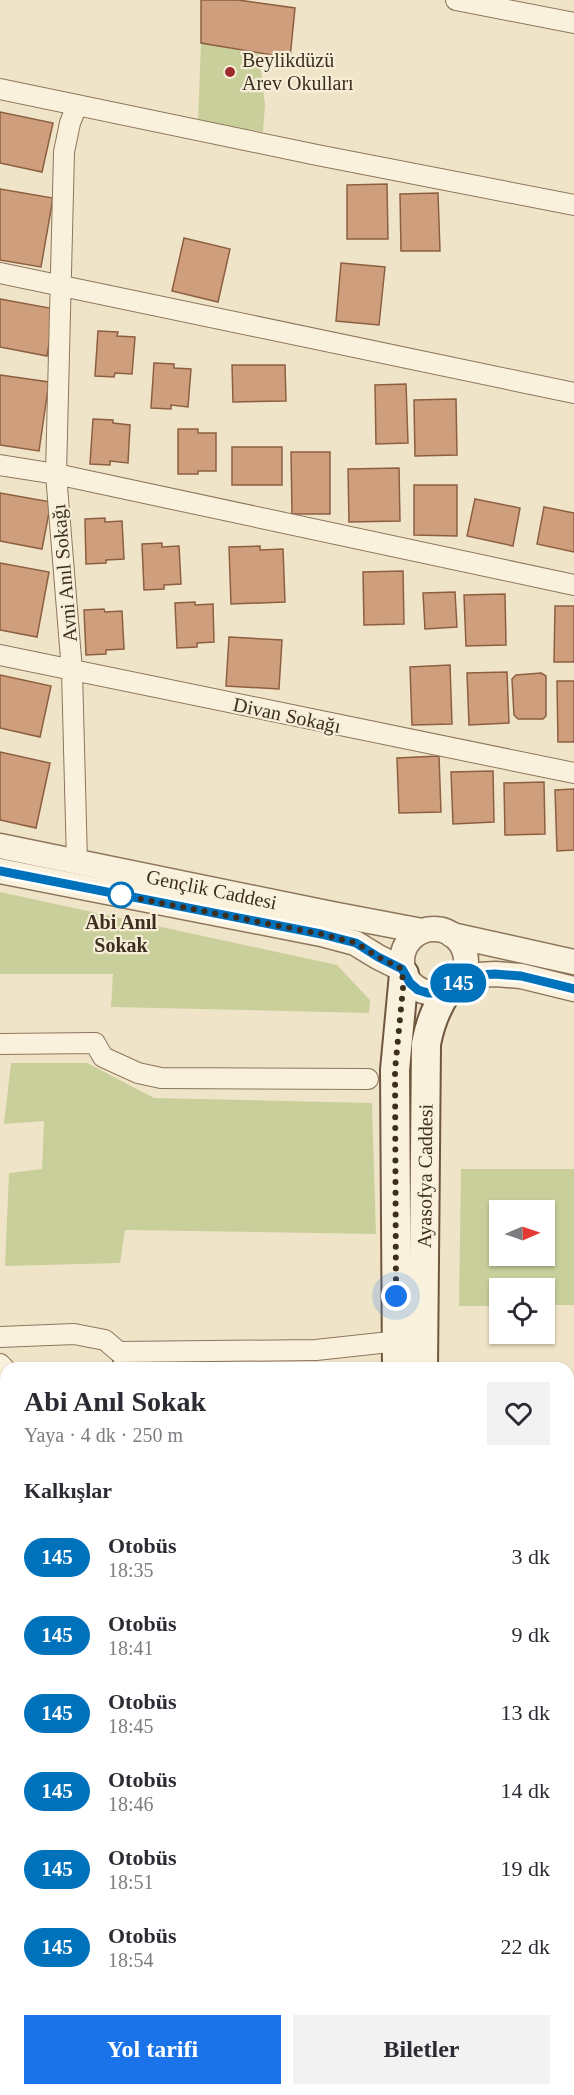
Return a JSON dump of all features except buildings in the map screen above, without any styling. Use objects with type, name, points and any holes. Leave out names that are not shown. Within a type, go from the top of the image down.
[{"type":"main road","name":"Ayasofya Caddesi","points":[[403,972],[395,1070],[405,1350],[417,1362]]},
{"type":"main road","name":"Ayasofya Caddesi","points":[[405,1350],[426,1044],[437,1005],[456,983]]},
{"type":"street","points":[[456,0],[574,23]]},
{"type":"street","points":[[0,89],[574,205]]},
{"type":"street","name":"Avni Anıl Sokağı","points":[[77,105],[70,123],[64,152],[56,474],[72,670],[77,862]]},
{"type":"street","points":[[0,273],[574,393]]},
{"type":"street","points":[[0,465],[56,474],[574,585]]},
{"type":"street","name":"Divan Sokağı","points":[[0,655],[574,773]]},
{"type":"street","name":"Gençlik Caddesi","points":[[0,846],[422,931]]},
{"type":"street","name":"Gençlik Caddesi","points":[[0,871],[321,934],[356,943],[403,972]]},
{"type":"street","points":[[456,983],[466,964],[465,953],[460,943],[443,930],[422,931],[413,936],[406,944],[402,954],[403,972],[418,990],[438,993],[456,983],[495,974],[521,976],[574,989]]},
{"type":"street","points":[[452,935],[574,962]]},
{"type":"street","points":[[0,1044],[95,1043],[103,1057],[138,1073],[161,1077],[368,1079]]},
{"type":"street","points":[[0,1337],[74,1334],[105,1340],[119,1360],[316,1350],[405,1350]]},
{"type":"green space","points":[[201,43],[259,54],[265,105],[263,132],[198,121]]},
{"type":"green space","points":[[0,892],[337,965],[370,1000],[369,1013],[111,1007],[113,974],[0,974]]},
{"type":"green space","points":[[11,1063],[87,1063],[154,1098],[372,1103],[376,1234],[125,1230],[120,1263],[5,1266],[9,1173],[42,1169],[44,1121],[4,1124]]},
{"type":"green space","points":[[461,1169],[574,1169],[574,1305],[555,1305],[555,1278],[489,1278],[489,1306],[459,1306]]},
{"type":"bus line","name":"145","points":[[0,871],[321,934],[356,943],[402,969],[410,983],[418,990],[428,993],[448,990],[463,976],[495,974],[521,976],[574,989]]},
{"type":"place","name":"Beylikdüzü Arev Okulları","points":[[230,72]]},
{"type":"place","name":"Abi Anıl Sokak","points":[[121,895]]},
{"type":"route","points":[[121,895],[115,894],[321,934],[356,943],[402,969],[404,975],[395,1070],[396,1296]]}]
